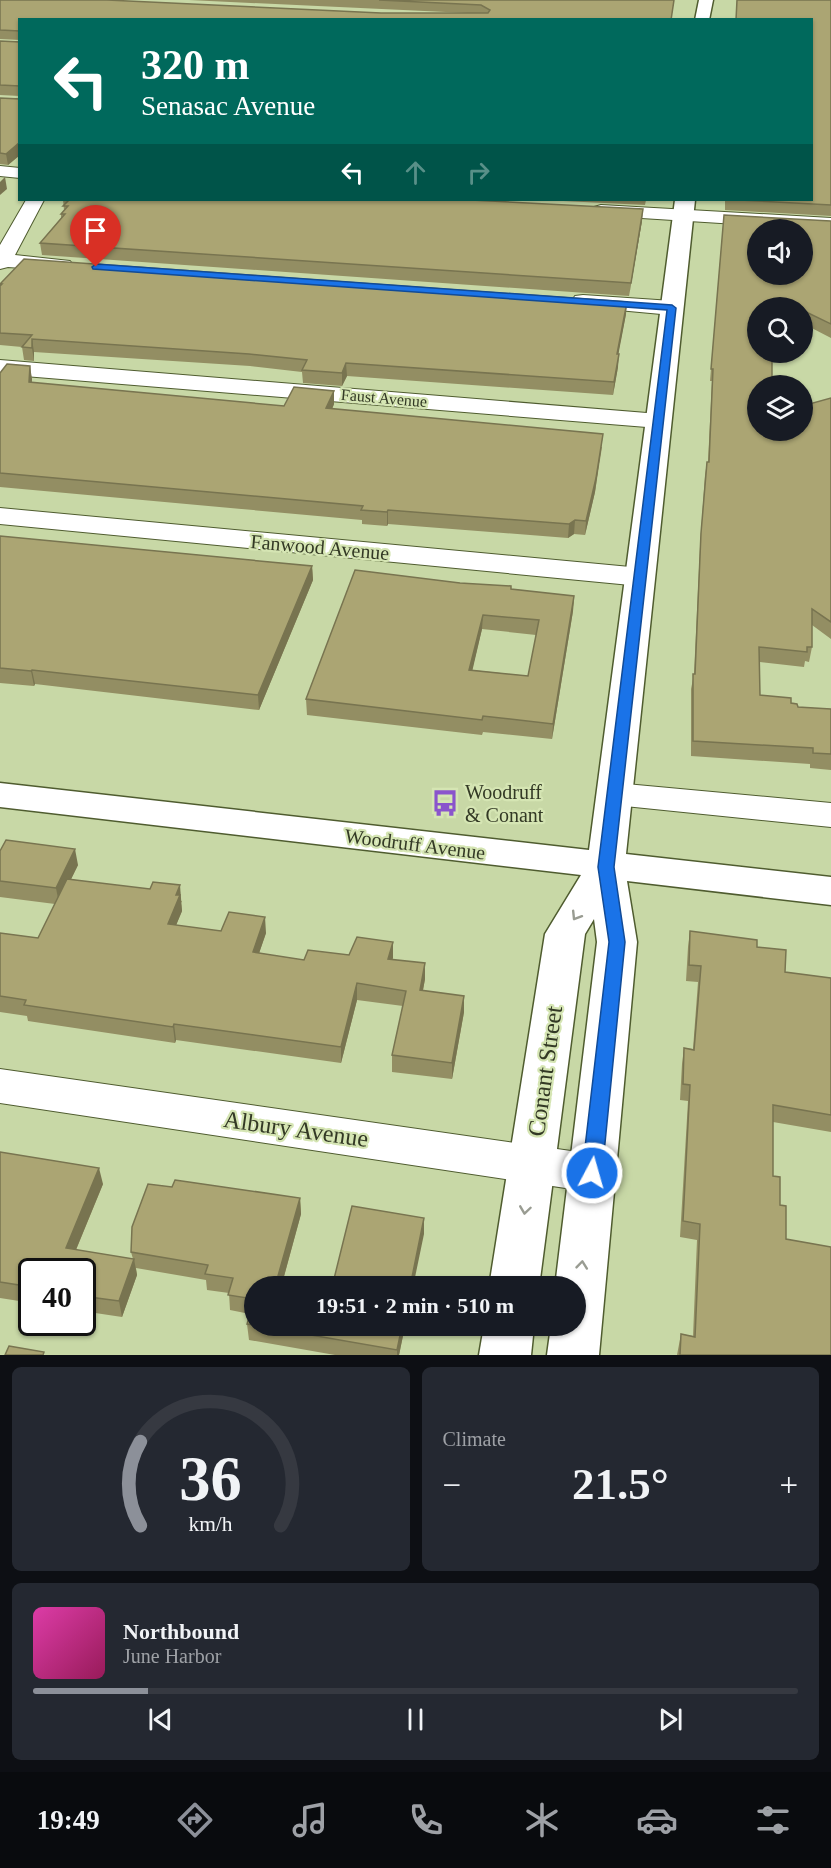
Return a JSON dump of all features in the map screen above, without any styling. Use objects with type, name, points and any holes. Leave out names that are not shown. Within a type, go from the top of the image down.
[{"type":"street","points":[[702,18],[706,0]]},
{"type":"street","points":[[0,171],[18,173]]},
{"type":"street","points":[[34,201],[1,262],[86,266]]},
{"type":"street","points":[[578,210],[684,208],[831,224]]},
{"type":"street","name":"Conant Street","points":[[581,1276],[617,942],[606,867],[684,208]]},
{"type":"street","points":[[563,300],[672,308]]},
{"type":"street","name":"Faust Avenue","points":[[0,367],[659,421]]},
{"type":"street","name":"Fanwood Avenue","points":[[0,516],[641,577]]},
{"type":"street","points":[[615,794],[831,815]]},
{"type":"street","name":"Woodruff Avenue","points":[[0,795],[606,867],[831,891]]},
{"type":"street","name":"Conant Street","points":[[516,1276],[565,934],[606,867]]},
{"type":"street","name":"Albury Avenue","points":[[0,1086],[592,1173]]},
{"type":"street","points":[[505,1355],[508,1336]]},
{"type":"street","name":"Conant Street","points":[[573,1355],[575,1336]]},
{"type":"building","points":[[0,0],[107,0],[381,13],[488,13],[490,10],[481,5],[379,0],[674,0],[671,18],[18,18],[18,31],[0,30]]},
{"type":"building","points":[[737,0],[831,0],[831,205],[758,201],[813,201],[813,18],[736,18]]},
{"type":"building","points":[[0,41],[18,42],[18,86],[0,85]]},
{"type":"building","points":[[0,98],[18,99],[18,144],[6,154],[0,153]]},
{"type":"building","points":[[68,201],[490,201],[643,209],[631,283],[40,243],[65,214],[61,214],[68,206],[63,206]]},
{"type":"building","points":[[724,215],[795,219],[747,219],[747,285],[813,285],[813,220],[831,221],[831,324],[813,315],[813,297],[747,297],[747,363],[772,363],[772,375],[747,375],[747,441],[813,441],[813,403],[831,398],[831,622],[812,609],[812,647],[807,647],[807,652],[759,647],[760,695],[791,698],[791,703],[797,704],[798,707],[831,709],[831,754],[813,753],[813,748],[693,741],[693,674],[695,674],[701,533],[707,462],[709,462],[713,369],[711,369]]},
{"type":"building","points":[[24,259],[627,302],[614,382],[346,363],[342,373],[302,370],[307,360],[249,354],[32,339],[32,348],[22,347],[32,335],[0,333],[0,286],[2,284],[0,284]]},
{"type":"building","points":[[7,364],[30,366],[29,382],[284,406],[294,387],[334,391],[326,408],[603,434],[586,521],[575,520],[569,524],[388,510],[387,512],[361,510],[363,506],[0,473],[0,373]]},
{"type":"building","points":[[0,536],[312,566],[258,695],[0,668]]},
{"type":"building","points":[[355,570],[460,583],[511,586],[511,589],[574,596],[553,724],[483,716],[482,720],[306,699]],"holes":[[[483,615],[539,620],[528,676],[469,670]]]},
{"type":"building","points":[[6,840],[75,849],[56,888],[0,881],[0,851]]},
{"type":"building","points":[[67,879],[150,889],[153,882],[180,885],[176,895],[180,895],[168,924],[221,931],[229,912],[265,917],[253,952],[304,960],[308,950],[349,955],[357,937],[393,942],[388,959],[425,963],[420,990],[464,996],[452,1063],[392,1055],[406,991],[357,983],[341,1047],[174,1024],[173,1027],[24,1005],[26,1000],[0,996],[0,933],[38,938]]},
{"type":"building","points":[[690,931],[757,940],[757,947],[786,950],[785,972],[831,978],[831,1115],[773,1105],[773,1176],[780,1177],[780,1205],[786,1206],[786,1239],[831,1247],[831,1355],[680,1355],[681,1334],[695,1337],[700,1224],[683,1221],[690,1085],[683,1084],[684,1048],[694,1050],[701,966],[689,965]]},
{"type":"building","points":[[0,1152],[99,1168],[66,1248],[134,1259],[119,1301],[96,1298],[96,1258],[18,1258],[18,1285],[0,1282]]},
{"type":"building","points":[[175,1180],[300,1198],[278,1276],[244,1276],[244,1297],[228,1295],[233,1278],[205,1274],[208,1265],[131,1252],[132,1227],[148,1184],[172,1187]]},
{"type":"building","points":[[352,1206],[424,1218],[412,1276],[335,1276]]},
{"type":"building","points":[[316,1336],[400,1336],[397,1350]]},
{"type":"building","points":[[9,1346],[44,1352],[43,1355],[5,1355]]},
{"type":"place","name":"Woodruff & Conant","points":[[445,803]]},
{"type":"route","points":[[96,267],[672,308],[606,867],[617,942],[592,1173]]}]
